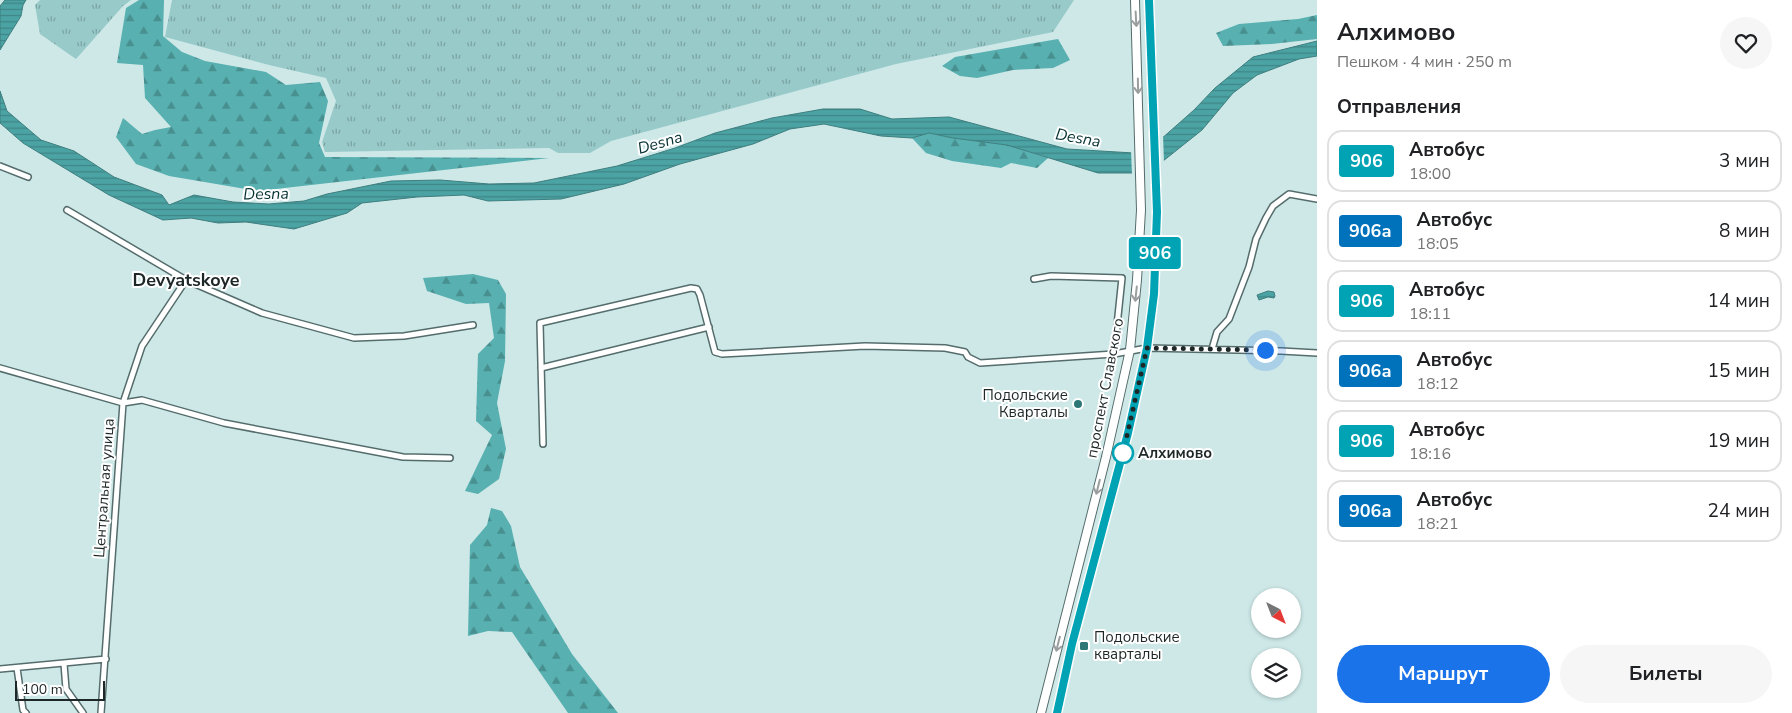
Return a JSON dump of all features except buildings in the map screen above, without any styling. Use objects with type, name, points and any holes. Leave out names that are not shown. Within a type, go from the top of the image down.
[{"type":"main road","name":"проспект Славского","points":[[1040,713],[1106,457],[1130,350],[1141,210],[1135,0]]},
{"type":"main road","name":"проспект Славского","points":[[1057,713],[1072,644],[1128,433],[1147,348],[1154,294],[1157,212],[1149,0]]},
{"type":"street","points":[[0,166],[28,176]]},
{"type":"street","points":[[1212,349],[1217,332],[1229,319],[1249,267],[1256,239],[1273,206],[1289,194],[1317,199]]},
{"type":"street","points":[[67,210],[186,280],[262,313],[354,338],[404,336],[473,325]]},
{"type":"street","points":[[1034,279],[1051,276],[1122,278],[1114,354]]},
{"type":"street","name":"Центральная улица","points":[[101,713],[123,403],[142,346],[186,280]]},
{"type":"street","points":[[542,444],[540,323],[692,288],[697,289],[700,295],[715,352],[722,354],[864,346],[945,348],[965,352],[968,358],[980,363],[1114,354],[1147,348],[1317,353]]},
{"type":"street","points":[[541,368],[709,328]]},
{"type":"street","points":[[0,368],[123,403],[142,400],[224,423],[404,457],[450,458]]},
{"type":"street","points":[[0,669],[106,659]]},
{"type":"street","points":[[64,664],[66,689],[83,713]]},
{"type":"street","points":[[18,668],[23,710],[26,713]]},
{"type":"green space","points":[[40,0],[131,0],[123,6],[76,59],[40,34],[35,5]]},
{"type":"green space","points":[[139,0],[164,0],[163,36],[182,52],[205,61],[266,72],[286,85],[320,82],[328,101],[319,143],[325,157],[549,158],[258,191],[169,176],[136,164],[116,137],[123,118],[142,134],[171,127],[145,98],[143,65],[117,63],[126,8]]},
{"type":"green space","points":[[172,0],[1074,0],[1053,32],[896,64],[611,141],[590,153],[558,153],[549,148],[325,152],[322,142],[336,101],[326,78],[165,37]]},
{"type":"green space","points":[[1317,15],[1317,39],[1272,44],[1223,46],[1216,33],[1239,24],[1298,19]]},
{"type":"green space","points":[[1058,39],[1070,60],[1053,68],[1013,70],[977,78],[960,76],[942,66],[955,57]]},
{"type":"green space","points":[[929,133],[1007,145],[1048,158],[1037,168],[1011,163],[1001,168],[952,161],[926,153],[912,138]]},
{"type":"green space","points":[[473,274],[498,280],[506,294],[505,361],[497,403],[506,449],[499,479],[478,494],[465,491],[492,435],[476,421],[478,354],[494,338],[489,303],[466,304],[427,291],[423,278]]},
{"type":"green space","points":[[491,508],[502,511],[511,526],[520,567],[572,654],[618,713],[568,713],[512,632],[488,631],[468,636],[470,545],[487,525]]},
{"type":"shaded area","points":[[5,0],[26,0],[21,16],[0,50],[0,6]]},
{"type":"shaded area","points":[[1317,41],[1317,56],[1299,59],[1257,75],[1233,93],[1202,130],[1148,173],[1098,173],[1007,145],[929,133],[912,138],[881,136],[824,124],[790,129],[753,144],[680,164],[624,184],[561,199],[488,201],[464,195],[417,197],[362,203],[347,213],[294,229],[246,222],[218,223],[191,218],[163,220],[109,195],[23,143],[0,123],[0,91],[7,111],[41,140],[74,151],[114,177],[162,195],[169,205],[194,195],[233,202],[269,204],[304,201],[327,194],[391,181],[440,180],[489,184],[534,183],[617,166],[715,133],[772,118],[823,109],[860,109],[892,119],[949,117],[1067,149],[1134,153],[1160,140],[1194,110],[1215,88],[1253,57]]},
{"type":"shaded area","points":[[1268,291],[1274,292],[1274,298],[1268,297],[1259,300],[1257,295]]},
{"type":"pier","points":[[1163,134],[1164,163],[1149,175],[1132,175],[1131,150],[1159,138]]},
{"type":"bus line","name":"906","points":[[1057,713],[1072,644],[1128,433],[1147,348],[1154,294],[1157,212],[1149,0]]},
{"type":"place","name":"Подольские Кварталы","points":[[1078,404]]},
{"type":"place","name":"Алхимово","points":[[1123,453]]},
{"type":"place","name":"Подольские кварталы","points":[[1084,646]]},
{"type":"district","name":"Devyatskoye","points":[[186,280]]},
{"type":"route","points":[[1123,453],[1147,348],[1265,350]]},
{"type":"water label","name":"Desna","points":[[1078,138]]},
{"type":"water label","name":"Desna","points":[[660,143]]},
{"type":"water label","name":"Desna","points":[[266,194]]}]
